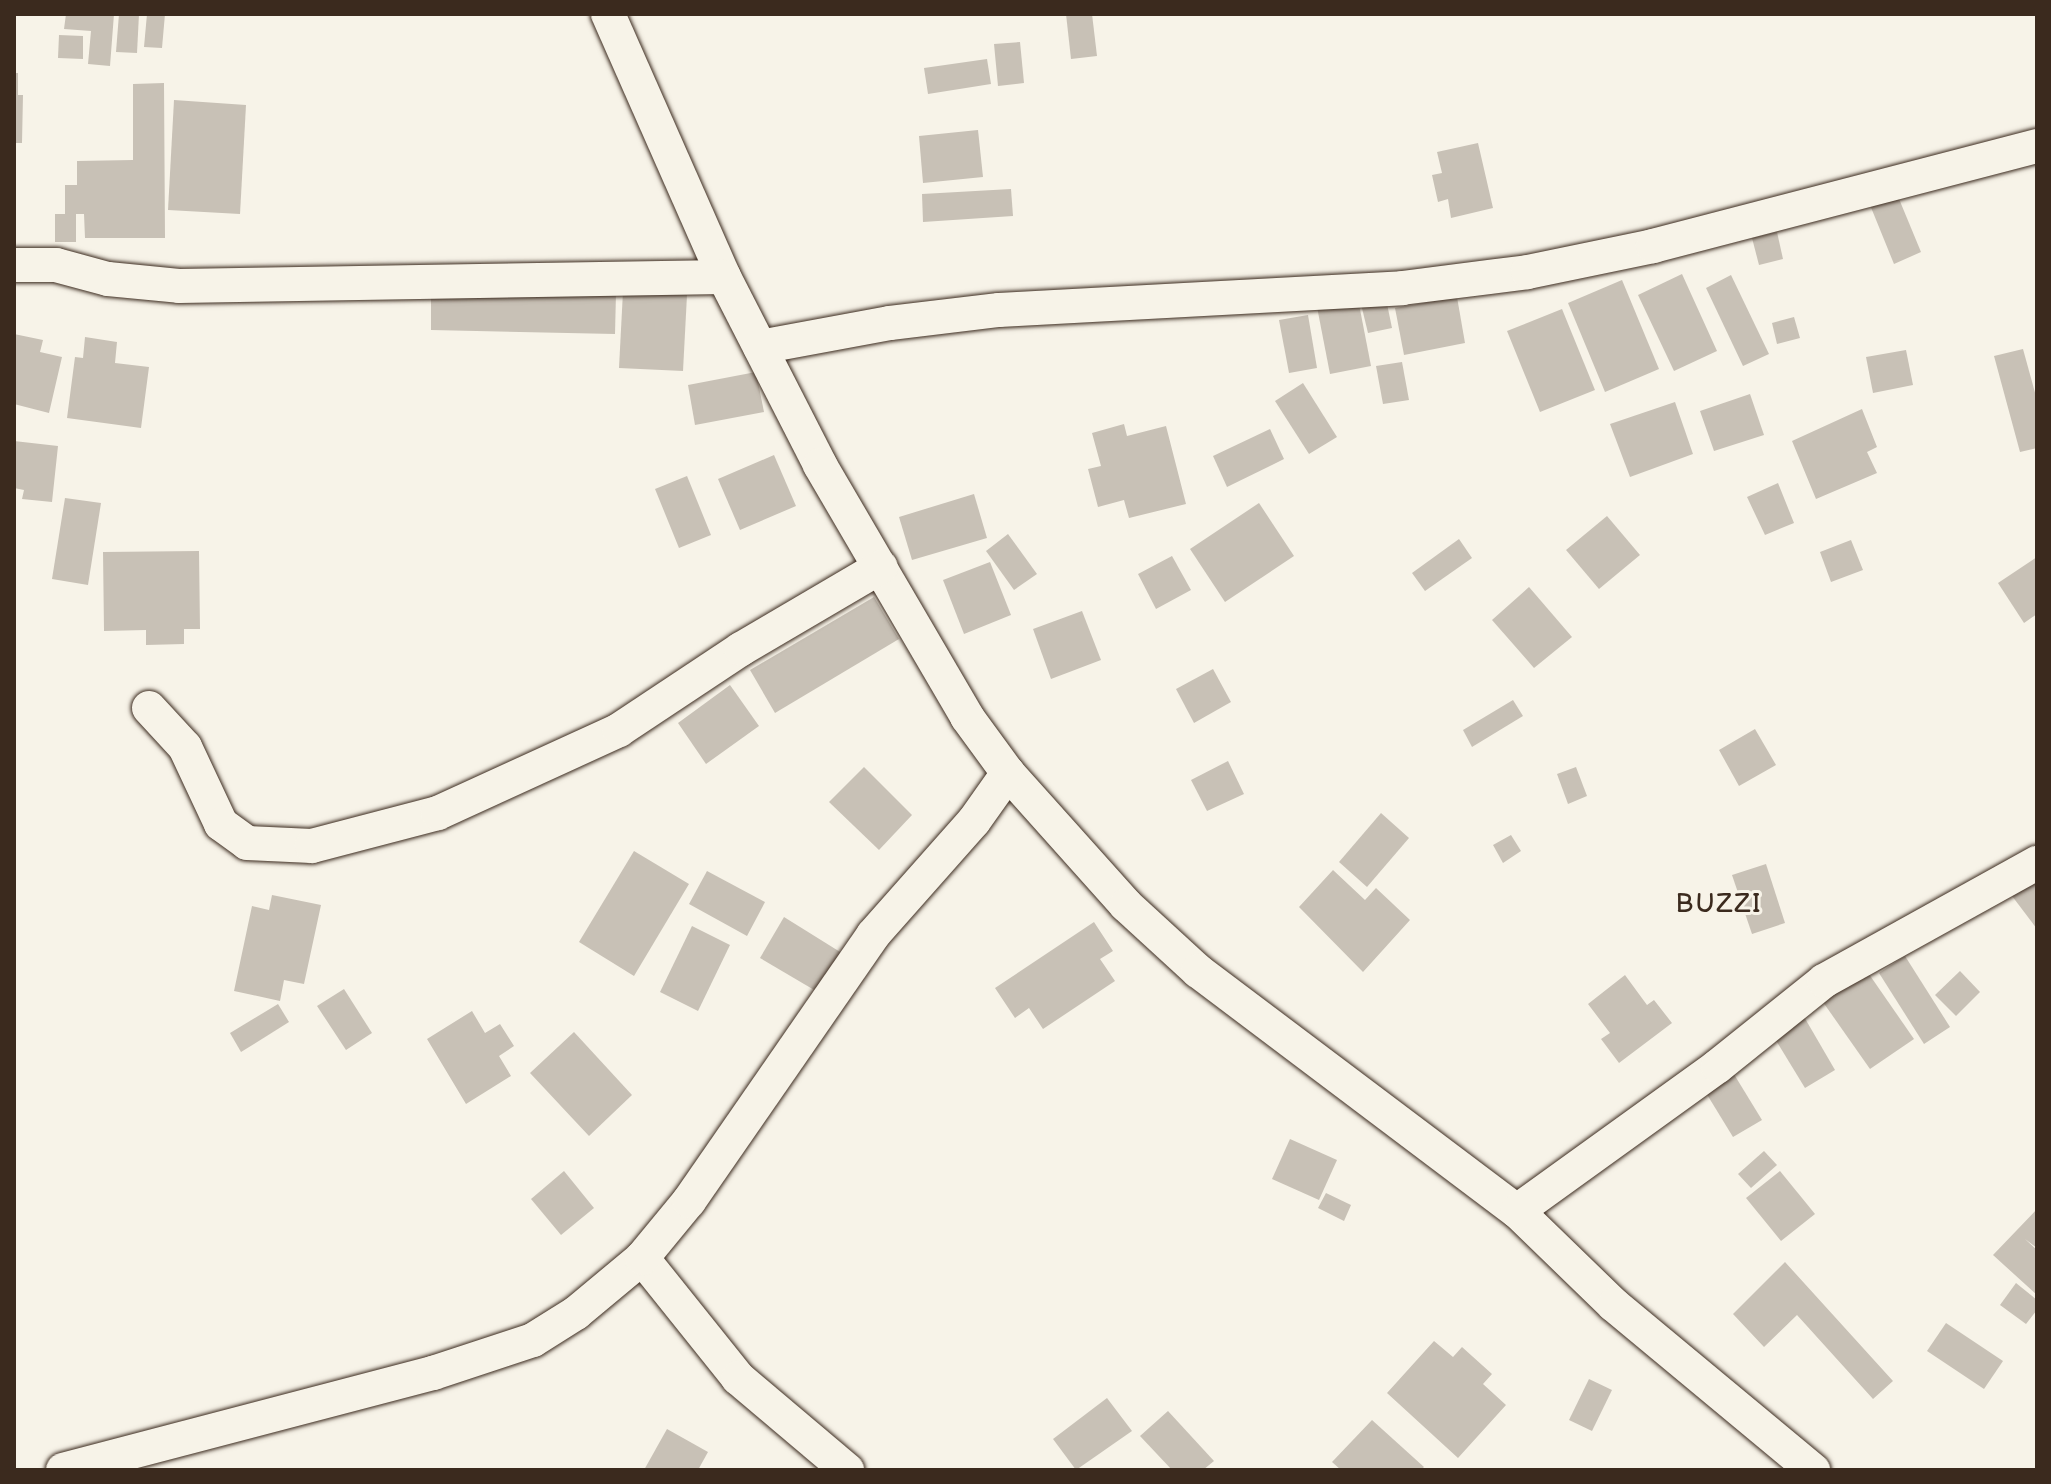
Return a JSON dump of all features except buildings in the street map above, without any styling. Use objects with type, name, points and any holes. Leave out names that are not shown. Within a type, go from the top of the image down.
[{"type":"street","points":[[608,14],[724,277],[820,465],[967,717],[1008,773],[1126,905],[1198,971],[1517,1211],[1614,1305],[1813,1470]]},
{"type":"street","points":[[760,347],[890,323],[999,310],[1386,289],[1528,272],[1653,246],[2037,146]]},
{"type":"street","points":[[14,265],[56,265],[108,279],[179,286],[724,277]]},
{"type":"street","points":[[149,708],[185,747],[221,824],[247,843],[312,846],[438,813],[619,730],[741,649],[881,567]]},
{"type":"street","points":[[63,1470],[277,1417],[533,1340],[576,1313],[642,1258],[738,1136],[873,935],[974,821],[1008,773]]},
{"type":"street","points":[[1517,1211],[1718,1066],[1824,981],[2037,863]]},
{"type":"street","points":[[642,1258],[738,1378],[847,1470]]},
{"type":"district","name":"BUZZI","points":[[1719,905]]}]
